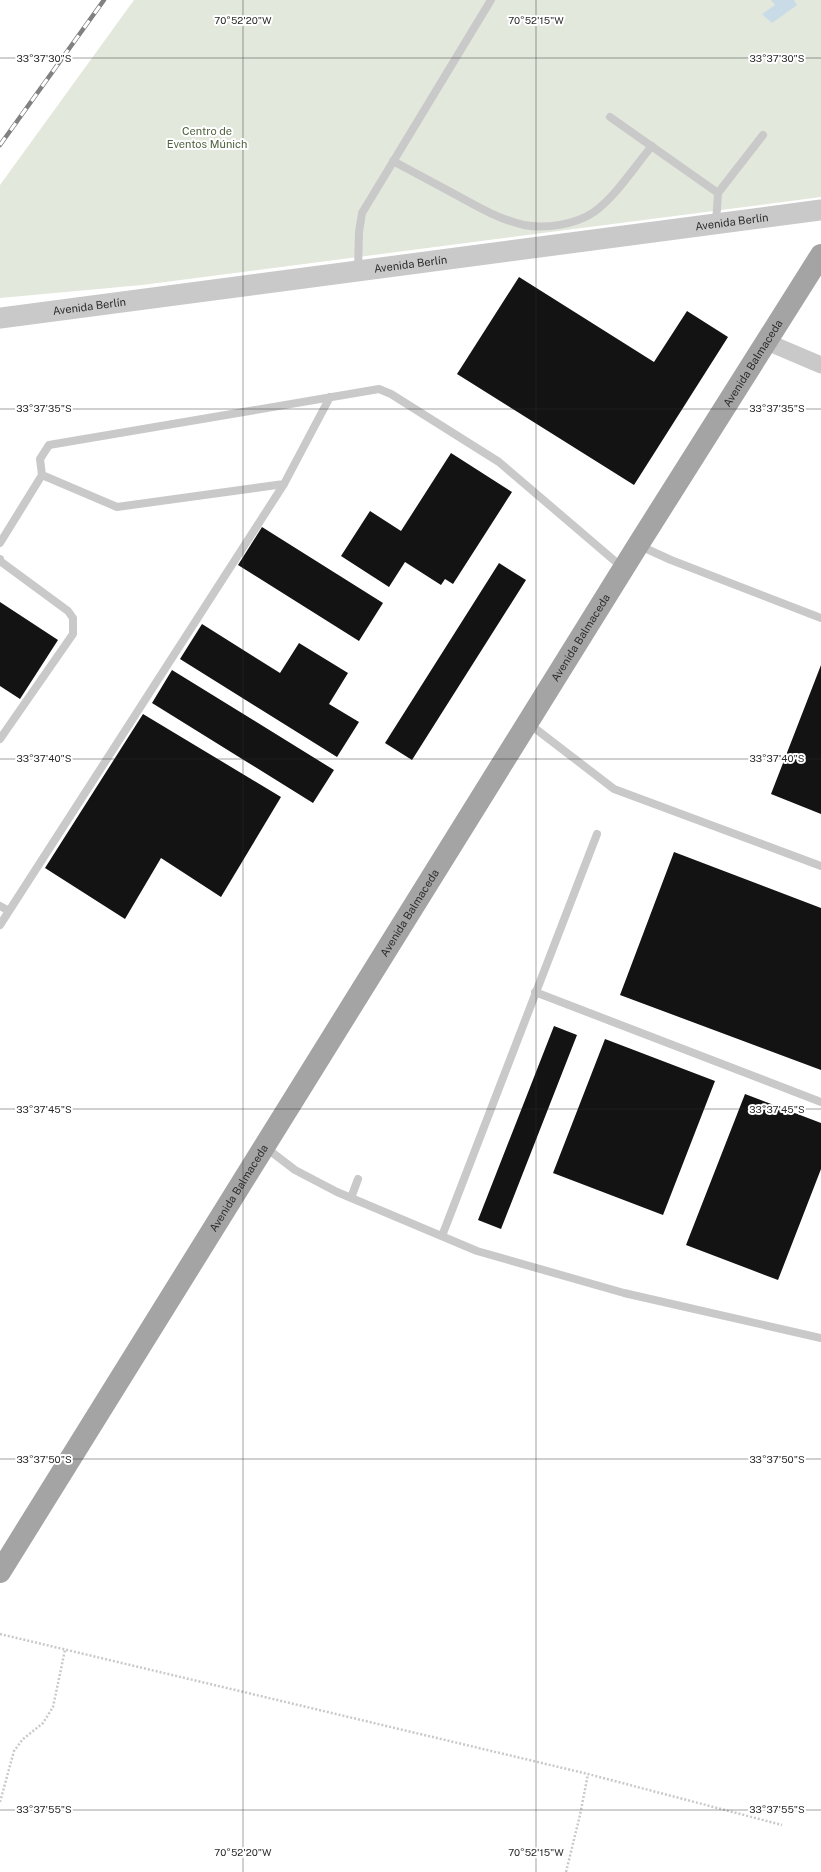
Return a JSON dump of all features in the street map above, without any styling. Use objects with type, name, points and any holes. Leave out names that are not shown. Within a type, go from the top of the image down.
[{"type":"main road","name":"Avenida Balmaceda","points":[[0,1572],[638,545],[821,255]]},
{"type":"street","name":"Avenida Berlín","points":[[0,318],[821,210]]},
{"type":"street","points":[[767,342],[821,365]]},
{"type":"lane","points":[[358,271],[359,232],[362,213],[491,0]]},
{"type":"lane","points":[[610,117],[718,193]]},
{"type":"lane","points":[[716,224],[718,193],[763,135]]},
{"type":"lane","points":[[393,161],[502,218],[524,225],[560,225],[581,219],[594,212],[609,198],[652,146]]},
{"type":"lane","points":[[0,543],[42,475],[40,459],[49,445],[379,389],[391,394],[499,462],[624,569]]},
{"type":"lane","points":[[0,925],[284,484],[330,398]]},
{"type":"lane","points":[[42,475],[117,507],[284,484]]},
{"type":"lane","points":[[638,545],[671,560],[821,618]]},
{"type":"lane","points":[[0,559],[0,561],[68,611],[73,618],[74,634],[0,739]]},
{"type":"lane","points":[[528,723],[614,789],[821,866]]},
{"type":"lane","points":[[442,1236],[597,834]]},
{"type":"lane","points":[[0,906],[9,911]]},
{"type":"lane","points":[[535,992],[821,1102]]},
{"type":"lane","points":[[264,1147],[295,1170],[351,1198],[478,1251],[624,1292],[821,1338]]},
{"type":"lane","points":[[351,1198],[358,1179]]},
{"type":"path","points":[[0,1634],[588,1774],[782,1825]]},
{"type":"path","points":[[0,1802],[14,1751],[23,1739],[37,1730],[53,1707],[65,1650]]},
{"type":"path","points":[[566,1872],[588,1774]]},
{"type":"green space","name":"Centro de Eventos Múnich","points":[[134,0],[821,0],[821,197],[142,285],[0,298],[0,185]]},
{"type":"water","points":[[771,0],[794,0],[797,5],[772,23],[762,14],[775,5]]},
{"type":"building","points":[[519,277],[654,362],[687,311],[728,337],[634,485],[457,374]]},
{"type":"building","points":[[451,453],[512,492],[453,584],[445,579],[441,585],[405,562],[389,587],[341,556],[370,511],[401,531]]},
{"type":"building","points":[[262,527],[383,603],[359,641],[238,565]]},
{"type":"building","points":[[499,563],[526,580],[412,760],[385,743]]},
{"type":"building","points":[[0,602],[58,640],[20,699],[0,686]]},
{"type":"building","points":[[202,624],[280,673],[299,643],[348,673],[329,704],[359,722],[337,757],[180,659]]},
{"type":"building","points":[[821,665],[821,814],[771,794]]},
{"type":"building","points":[[172,670],[334,770],[313,803],[152,703]]},
{"type":"building","points":[[143,714],[281,797],[221,897],[161,858],[125,919],[45,868]]},
{"type":"building","points":[[674,852],[821,908],[821,1070],[620,995]]},
{"type":"building","points":[[554,1026],[577,1035],[501,1229],[478,1220]]},
{"type":"building","points":[[605,1039],[715,1081],[663,1215],[553,1173]]},
{"type":"building","points":[[745,1094],[821,1123],[821,1169],[778,1280],[686,1245]]},
{"type":"railway","points":[[0,145],[104,0]]}]
